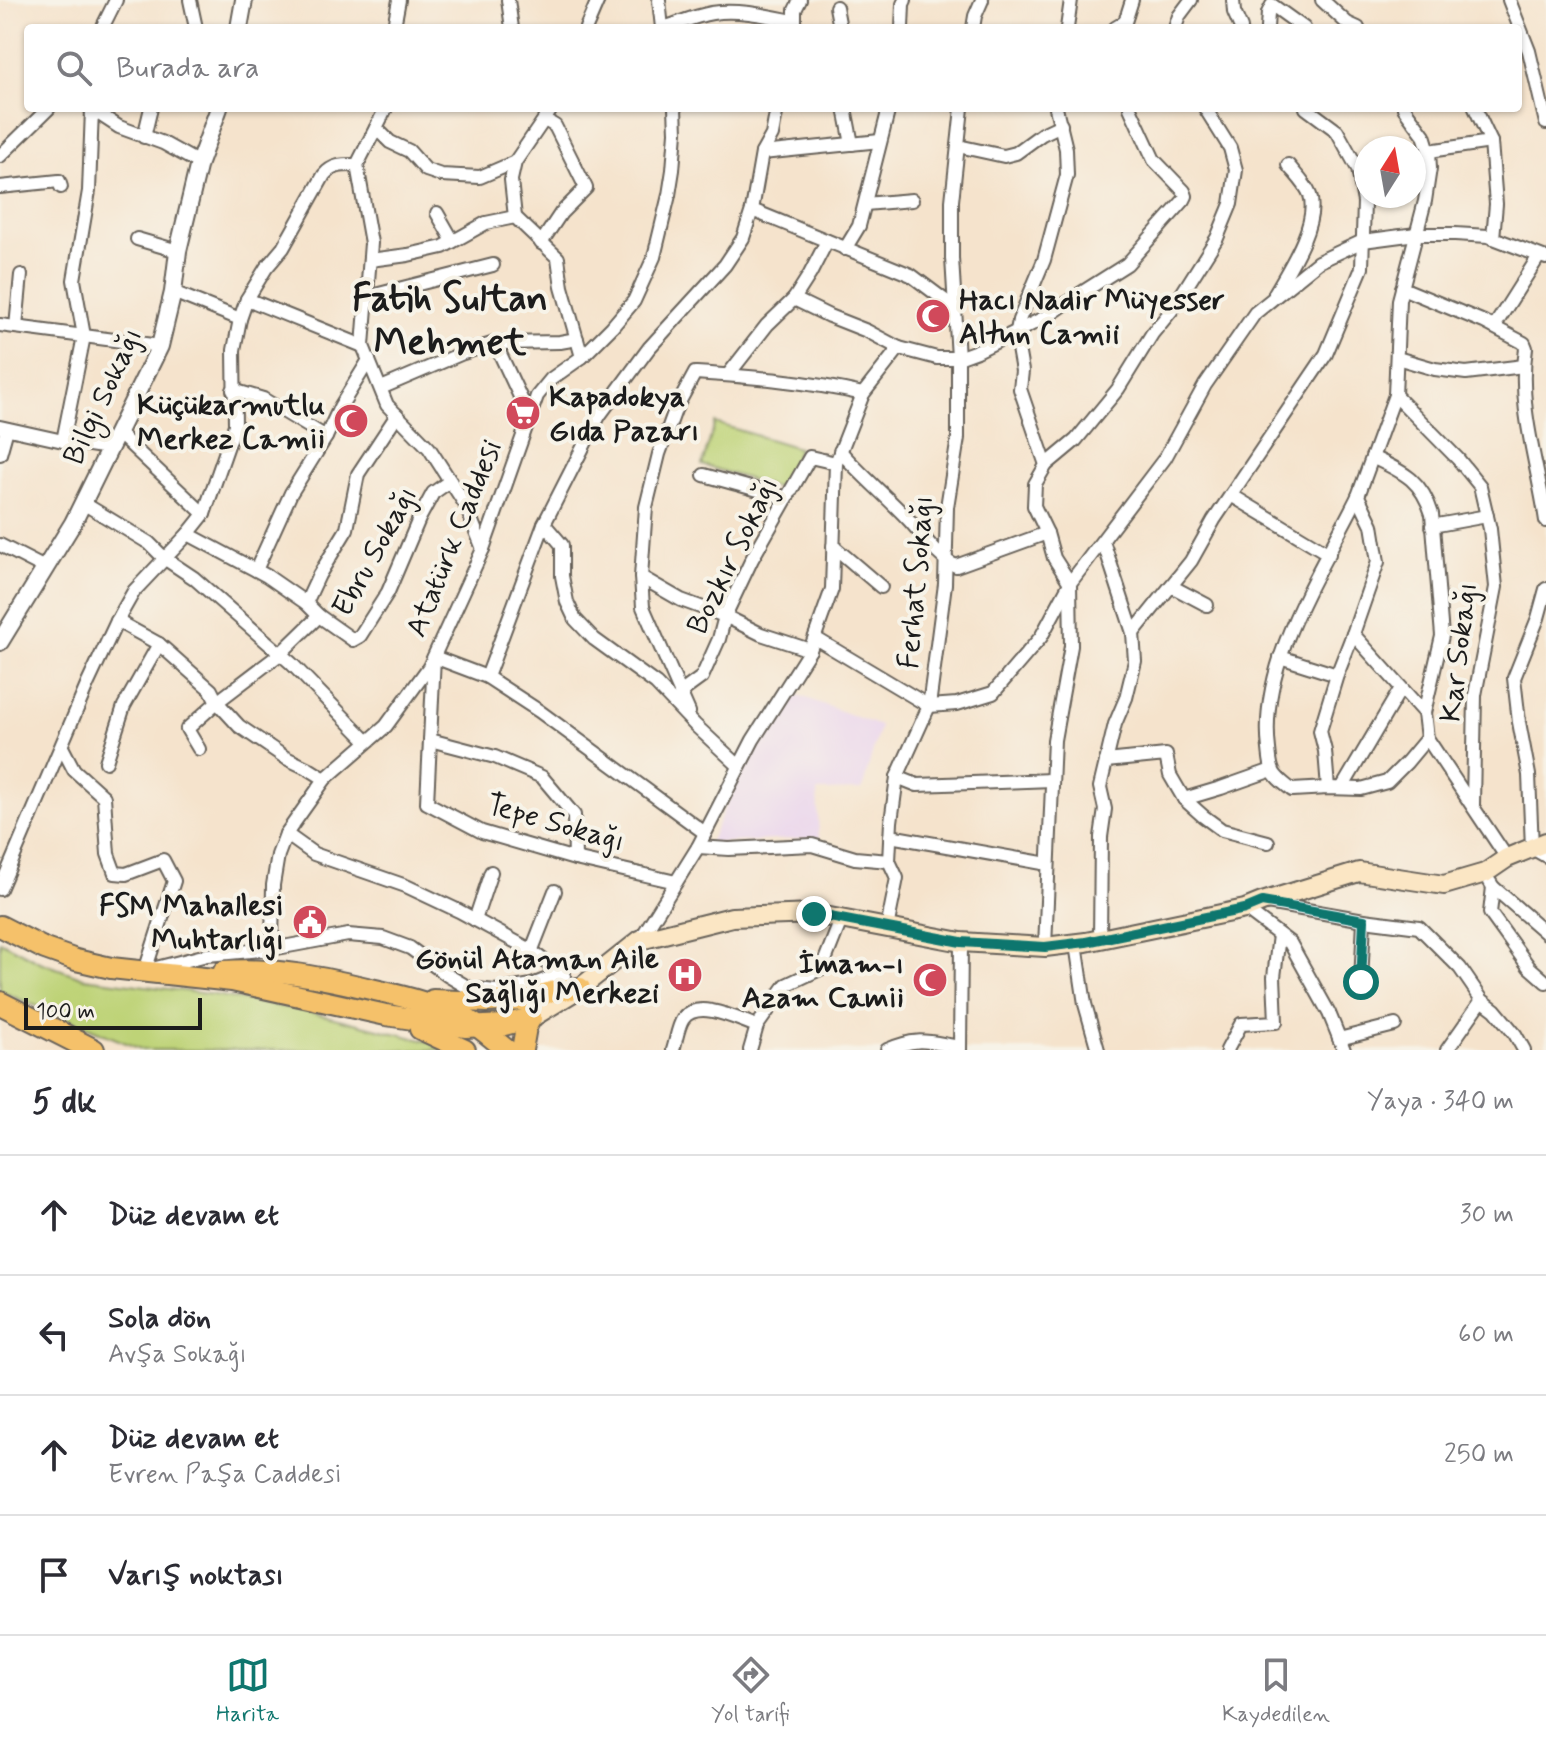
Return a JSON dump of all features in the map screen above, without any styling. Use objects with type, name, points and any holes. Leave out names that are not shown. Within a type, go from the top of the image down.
[{"type":"highway","points":[[0,1003],[93,1050]]},
{"type":"highway","points":[[0,1013],[84,1050]]},
{"type":"main road","points":[[0,926],[45,949],[111,968],[232,981],[386,1015],[471,1025],[504,1025],[531,1018],[580,988],[640,940],[732,917],[814,914],[961,942],[1045,947],[1100,940],[1254,905],[1359,872],[1444,885],[1489,880],[1507,858],[1541,849]]},
{"type":"main road","points":[[188,975],[241,970],[296,974],[397,995],[444,1001],[525,1000],[554,991],[580,988]]},
{"type":"main road","points":[[397,995],[434,1006],[471,1025],[507,1050]]},
{"type":"main road","points":[[386,1015],[468,1050],[471,1025],[478,1007],[487,1002]]},
{"type":"main road","points":[[522,1050],[531,1018]]},
{"type":"street","points":[[104,24],[116,0]]},
{"type":"street","points":[[190,0],[195,24]]},
{"type":"street","points":[[240,24],[244,0]]},
{"type":"street","points":[[395,24],[399,0]]},
{"type":"street","points":[[508,0],[511,24]]},
{"type":"street","points":[[588,24],[598,0]]},
{"type":"street","points":[[659,0],[662,24]]},
{"type":"street","points":[[794,24],[795,10],[800,0]]},
{"type":"street","points":[[902,24],[905,0]]},
{"type":"street","points":[[974,24],[982,0]]},
{"type":"street","points":[[1068,24],[1071,0]]},
{"type":"street","points":[[1122,24],[1132,0]]},
{"type":"street","points":[[1176,24],[1191,0]]},
{"type":"street","points":[[1233,0],[1239,24]]},
{"type":"street","points":[[1322,0],[1349,24]]},
{"type":"street","points":[[1513,1],[1520,24]]},
{"type":"street","points":[[1267,24],[1273,3],[1299,24]]},
{"type":"street","points":[[836,7],[839,24]]},
{"type":"street","points":[[676,24],[716,12],[778,18],[791,24]]},
{"type":"street","points":[[1522,29],[1546,123]]},
{"type":"street","points":[[0,156],[45,112]]},
{"type":"street","points":[[63,441],[84,336],[74,280],[89,191],[91,112]]},
{"type":"street","points":[[96,112],[119,127],[163,143],[199,163]]},
{"type":"street","points":[[144,137],[150,112]]},
{"type":"street","name":"Bilgi Sokağı","points":[[0,642],[73,523],[160,346],[199,163],[218,112]]},
{"type":"street","points":[[384,112],[357,165],[371,243],[363,346],[387,405],[429,448],[465,504],[483,549]]},
{"type":"street","points":[[550,112],[515,162],[511,180],[515,217],[558,258],[562,287],[582,357]]},
{"type":"street","name":"Atatürk Caddesi","points":[[272,949],[273,885],[278,855],[286,834],[325,779],[386,726],[429,667],[483,549],[537,396],[551,379],[582,357],[634,301],[654,257],[673,170],[675,112]]},
{"type":"street","points":[[487,677],[544,524],[599,416],[649,348],[725,265],[743,238],[752,210],[762,153],[772,135],[776,112]]},
{"type":"street","points":[[846,112],[852,144]]},
{"type":"street","points":[[845,249],[859,226],[888,112]]},
{"type":"street","name":"Ferhat Sokağı","points":[[887,928],[897,878],[889,861],[897,777],[929,706],[945,584],[947,507],[958,438],[952,201],[962,112]]},
{"type":"street","points":[[1046,465],[1020,389],[1022,371],[1016,337],[1019,320],[1044,260],[1067,175],[1066,149],[1057,112]]},
{"type":"street","points":[[794,299],[899,348],[937,358],[958,358],[977,351],[1048,316],[1127,264],[1186,196],[1154,160],[1132,112]]},
{"type":"street","points":[[1045,947],[1054,740],[1071,646],[1070,583],[1054,558],[1047,533],[1034,506],[1035,484],[1046,465],[1076,440],[1118,389],[1217,238],[1231,204],[1236,170],[1230,148],[1208,112]]},
{"type":"street","points":[[1133,633],[1191,561],[1214,520],[1326,354],[1362,268],[1364,202],[1358,169],[1337,131],[1311,112]]},
{"type":"street","points":[[1407,112],[1424,135],[1430,168],[1425,201],[1399,300],[1395,395],[1358,496],[1302,606],[1280,657],[1267,731],[1272,770],[1292,790],[1361,789],[1387,782],[1427,738]]},
{"type":"street","points":[[1477,112],[1491,142],[1496,204],[1493,238]]},
{"type":"street","points":[[541,243],[561,213],[586,188],[555,126],[545,120]]},
{"type":"street","points":[[958,146],[1004,156],[1016,153],[1061,125]]},
{"type":"street","points":[[376,128],[390,142],[409,151],[426,170],[441,175],[480,177],[515,162]]},
{"type":"street","points":[[762,153],[880,141]]},
{"type":"street","points":[[1429,151],[1491,142]]},
{"type":"street","points":[[0,889],[117,621],[134,591],[204,514],[235,425],[234,350],[247,299],[283,248],[324,175],[337,166],[357,165]]},
{"type":"street","points":[[1272,299],[1299,251],[1313,211],[1309,193],[1288,165]]},
{"type":"street","points":[[0,187],[59,181],[61,187]]},
{"type":"street","points":[[865,204],[912,200]]},
{"type":"street","points":[[752,210],[911,275],[955,308]]},
{"type":"street","points":[[437,213],[453,241]]},
{"type":"street","points":[[370,260],[443,247],[486,223],[515,217]]},
{"type":"street","points":[[641,577],[681,600],[725,616],[761,634],[812,644],[929,706],[957,704],[993,693],[1041,637],[1070,583],[1165,458],[1205,385],[1255,313],[1318,262],[1363,241],[1416,234],[1493,238],[1542,257],[1494,327]]},
{"type":"street","points":[[137,239],[178,251]]},
{"type":"street","points":[[728,375],[767,325],[794,299],[827,241]]},
{"type":"street","points":[[367,297],[493,265]]},
{"type":"street","points":[[16,327],[21,275]]},
{"type":"street","points":[[1402,288],[1524,343],[1524,406],[1546,521]]},
{"type":"street","points":[[173,292],[240,319]]},
{"type":"street","points":[[247,299],[363,346]]},
{"type":"street","points":[[0,325],[160,346]]},
{"type":"street","points":[[381,388],[463,353],[495,343],[577,339]]},
{"type":"street","points":[[495,343],[529,416]]},
{"type":"street","points":[[640,940],[698,847],[753,740],[812,644],[832,589],[838,457],[863,394],[899,348]]},
{"type":"street","points":[[1397,358],[1435,369],[1466,373],[1524,366]]},
{"type":"street","points":[[256,570],[291,493],[369,360]]},
{"type":"street","points":[[695,725],[643,607],[641,577],[646,507],[659,454],[675,410],[695,373],[836,388],[863,394]]},
{"type":"street","points":[[233,390],[263,399],[326,437]]},
{"type":"street","name":"Kar Sokağı","points":[[1395,395],[1480,486],[1490,529],[1496,587],[1475,695],[1473,805]]},
{"type":"street","points":[[306,603],[347,529],[358,474],[397,415]]},
{"type":"street","points":[[0,454],[4,428],[109,448]]},
{"type":"street","points":[[117,432],[204,514]]},
{"type":"street","name":"Bozkır Sokağı","points":[[680,693],[702,677],[719,639],[725,616],[752,559],[810,457],[838,457]]},
{"type":"street","points":[[838,457],[890,500],[945,562],[956,566],[1047,533]]},
{"type":"street","points":[[1372,457],[1406,474],[1426,496],[1432,514],[1442,636],[1424,713],[1427,738],[1507,858]]},
{"type":"street","points":[[704,475],[787,498]]},
{"type":"street","name":"Ebru Sokağı","points":[[188,534],[256,570],[306,603],[353,640],[360,636],[388,592],[433,493],[450,481]]},
{"type":"street","points":[[1231,495],[1329,554]]},
{"type":"street","points":[[1328,788],[1320,731],[1378,562],[1372,525],[1358,496]]},
{"type":"street","points":[[83,503],[149,543],[164,558],[194,578],[280,654],[367,741]]},
{"type":"street","points":[[1432,526],[1487,516]]},
{"type":"street","points":[[544,524],[562,545],[562,576],[567,602],[575,619],[594,639],[656,684],[739,766]]},
{"type":"street","points":[[1100,940],[1101,837],[1105,809],[1100,787],[1115,724],[1126,698],[1135,661],[1133,633],[1103,541]]},
{"type":"street","points":[[0,545],[45,568]]},
{"type":"street","points":[[833,546],[881,587]]},
{"type":"street","points":[[1171,586],[1207,605]]},
{"type":"street","points":[[1541,849],[1514,678],[1546,589]]},
{"type":"street","points":[[199,749],[187,729],[280,654],[319,616]]},
{"type":"street","points":[[117,621],[159,644],[211,690],[217,702],[239,726],[286,758],[325,779]]},
{"type":"street","points":[[1353,634],[1424,713]]},
{"type":"street","points":[[106,762],[124,706],[159,644]]},
{"type":"street","points":[[434,657],[487,677],[539,711],[705,833]]},
{"type":"street","name":"Tepe Sokağı","points":[[434,657],[427,803],[482,832],[575,859],[676,882]]},
{"type":"street","points":[[1280,657],[1337,675]]},
{"type":"street","points":[[1342,788],[1401,688]]},
{"type":"street","points":[[430,740],[495,757],[542,777],[574,815],[575,859]]},
{"type":"street","points":[[62,747],[74,770],[104,797],[108,854],[115,873],[126,874],[163,860],[174,881],[145,971]]},
{"type":"street","points":[[1106,761],[1166,755],[1170,775],[1184,799],[1222,830],[1268,842]]},
{"type":"street","points":[[1184,799],[1272,770]]},
{"type":"street","points":[[897,777],[917,785],[1052,780]]},
{"type":"street","points":[[286,834],[314,854],[406,886],[475,920],[531,952],[580,988]]},
{"type":"street","points":[[890,836],[1048,864]]},
{"type":"street","points":[[698,847],[729,849],[812,845],[855,858],[889,861]]},
{"type":"street","points":[[475,920],[491,872]]},
{"type":"street","points":[[1489,880],[1546,933]]},
{"type":"street","points":[[1489,880],[1490,913],[1529,967],[1546,982]]},
{"type":"street","points":[[531,952],[555,891]]},
{"type":"street","points":[[1254,905],[1419,927],[1460,968],[1482,1000],[1515,1034],[1524,1050]]},
{"type":"street","points":[[1254,905],[1279,935],[1290,943],[1329,1013],[1342,1044],[1395,1025]]},
{"type":"street","points":[[750,1050],[757,1026],[786,985],[822,968],[841,920]]},
{"type":"street","points":[[1361,982],[1364,920]]},
{"type":"street","points":[[145,971],[207,955],[272,949],[348,935],[383,938],[410,948],[469,988],[495,991],[532,985],[560,974]]},
{"type":"street","points":[[1227,1050],[1241,1024],[1276,1022],[1274,977],[1279,935]]},
{"type":"street","points":[[887,1050],[918,1040],[960,1049],[961,942]]},
{"type":"street","points":[[1076,944],[1085,1004],[1098,1050]]},
{"type":"street","points":[[1447,1050],[1482,1000]]},
{"type":"street","points":[[673,1050],[682,1019],[691,1012],[713,1010],[757,1026]]},
{"type":"shaded area","points":[[790,692],[880,726],[862,790],[817,791],[819,838],[709,843],[747,760]]},
{"type":"green space","points":[[715,423],[798,448],[785,490],[702,465]]},
{"type":"green space","points":[[0,941],[40,962],[84,978],[215,995],[306,1011],[430,1042],[443,1050],[143,1050],[0,991]]},
{"type":"place","name":"Hacı Nadir Müyesser Altun Camii","points":[[933,316]]},
{"type":"place","name":"Kapadokya Gıda Pazarı","points":[[523,413]]},
{"type":"place","name":"Küçükarmutlu Merkez Camii","points":[[351,421]]},
{"type":"place","name":"FSM Mahallesi Muhtarlığı","points":[[310,922]]},
{"type":"place","name":"Gönül Ataman Aile Sağlığı Merkezi","points":[[685,975]]},
{"type":"place","name":"İmam-ı Azam Camii","points":[[930,980]]},
{"type":"district","name":"Fatih Sultan Mehmet","points":[[450,319]]},
{"type":"route","points":[[814,914],[961,942],[1045,947],[1100,940],[1245,909],[1262,902],[1364,920],[1361,982]]}]
